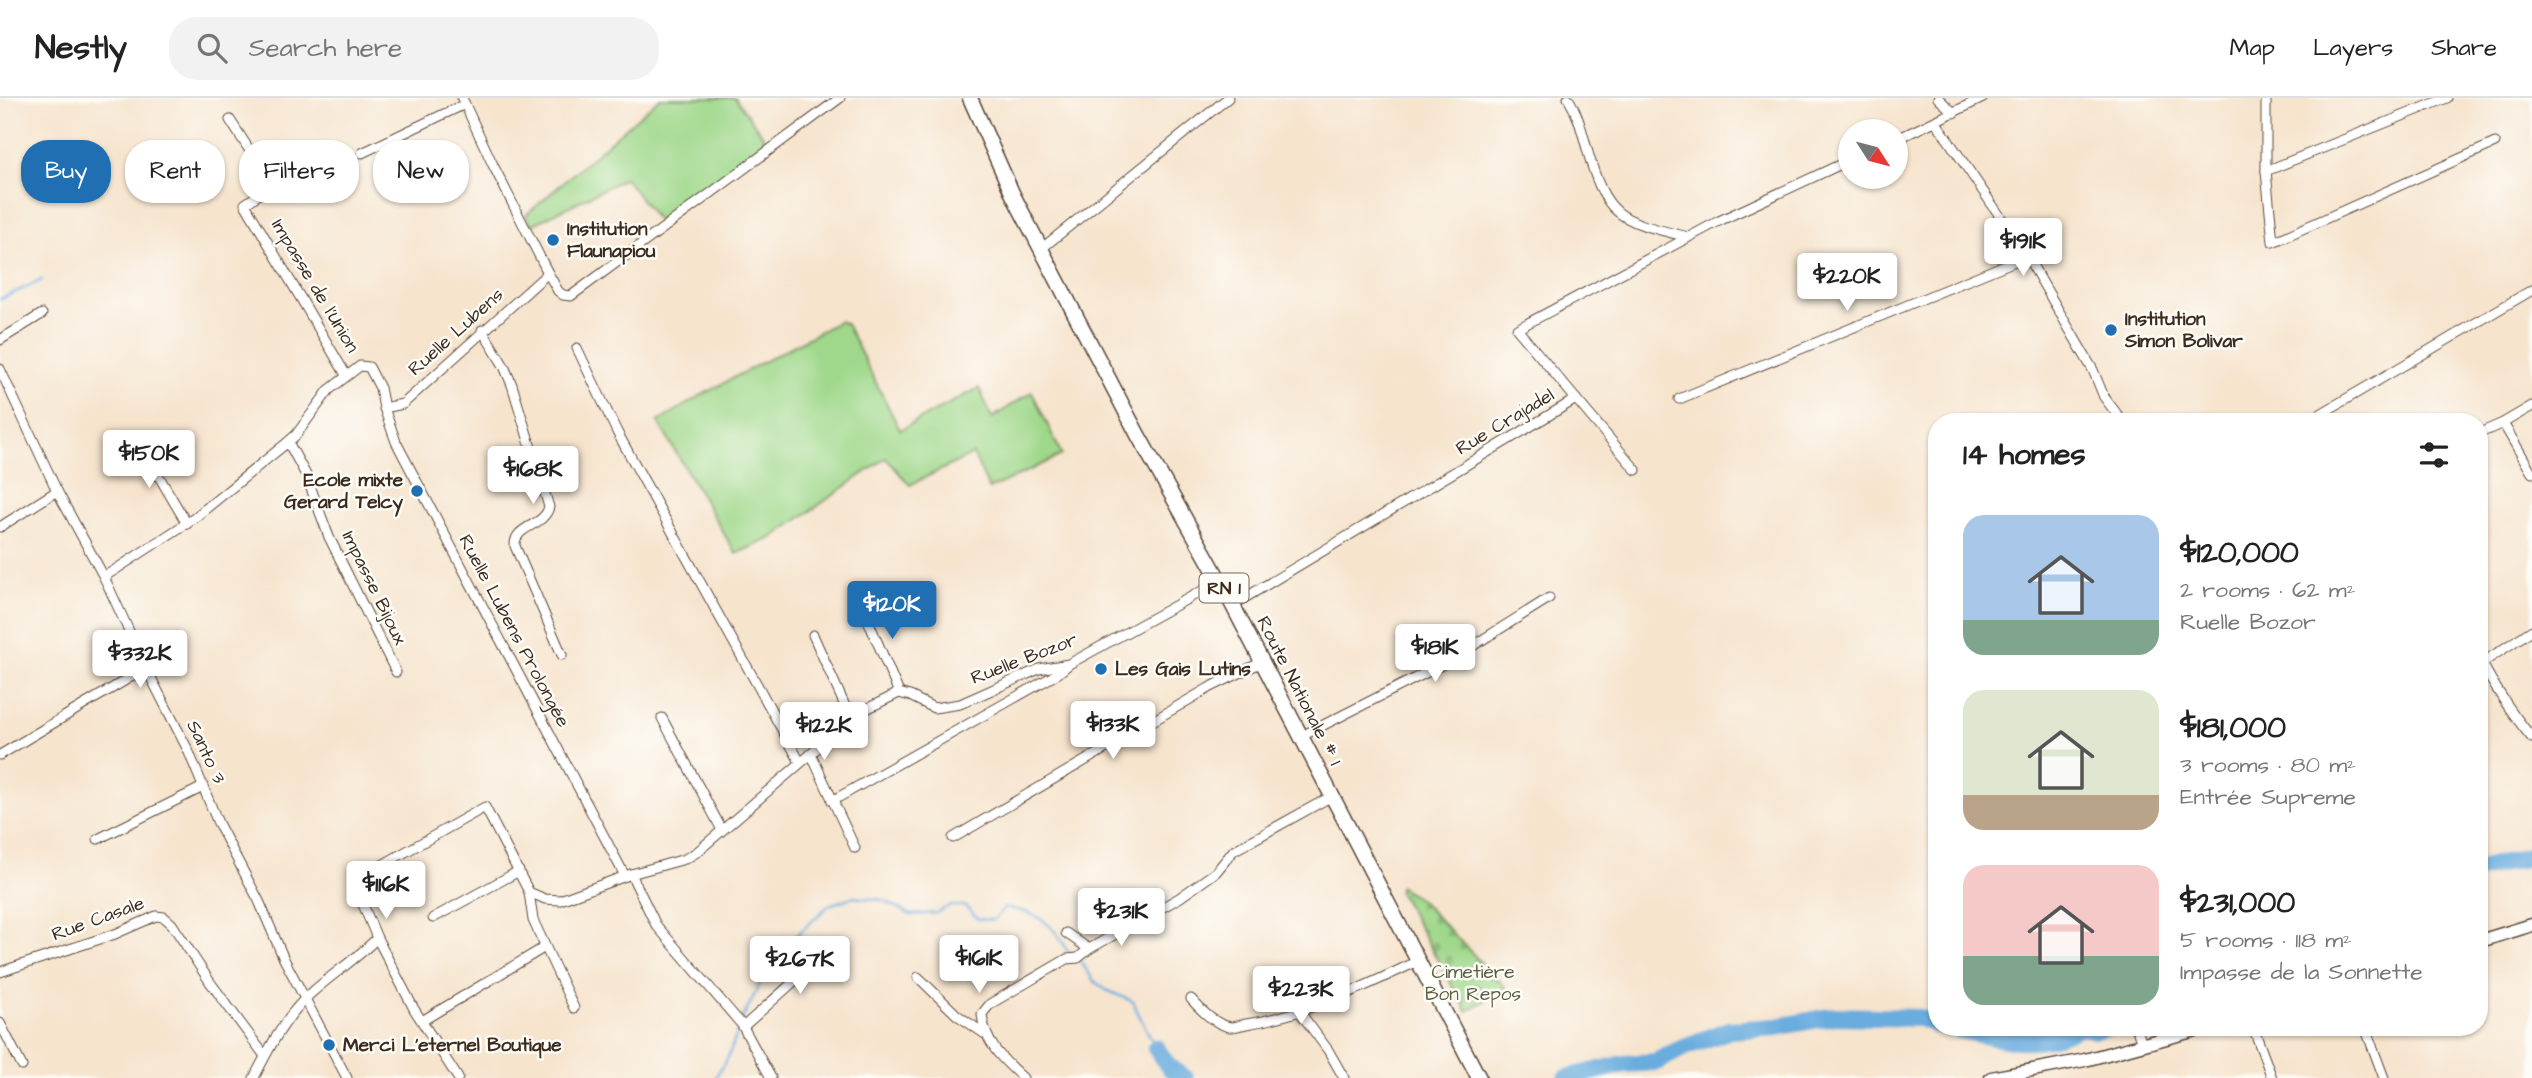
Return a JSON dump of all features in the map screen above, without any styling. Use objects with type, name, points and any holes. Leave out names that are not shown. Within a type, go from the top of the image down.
[{"type":"main road","name":"Route Nationale # 1","points":[[970,98],[1013,195],[1041,249],[1138,435],[1233,605],[1479,1078]]},
{"type":"street","points":[[362,153],[463,101],[548,273],[563,295],[571,296],[579,293],[840,98]]},
{"type":"street","points":[[1041,249],[1228,98]]},
{"type":"street","points":[[1568,98],[1577,114],[1597,184],[1608,204],[1642,226],[1688,237]]},
{"type":"street","points":[[1938,98],[1954,113]]},
{"type":"street","points":[[1908,134],[1983,98]]},
{"type":"street","points":[[2266,98],[2266,171],[2273,242],[2495,144]]},
{"type":"street","points":[[2266,171],[2447,98]]},
{"type":"street","name":"Impasse de l'Union","points":[[230,120],[272,185],[244,204],[346,375]]},
{"type":"street","points":[[1936,122],[2028,256],[2093,370],[2104,397],[2116,413]]},
{"type":"street","name":"Rue Crajadel","points":[[1233,605],[1576,400],[1517,329],[1688,237],[1838,166]]},
{"type":"street","points":[[1679,399],[2028,256]]},
{"type":"street","name":"Ruelle Lubens","points":[[384,408],[403,404],[548,273]]},
{"type":"street","points":[[2322,413],[2532,290]]},
{"type":"street","points":[[0,340],[42,314]]},
{"type":"street","points":[[482,330],[512,385],[549,507],[544,518],[519,533],[515,539],[515,547],[562,655]]},
{"type":"street","points":[[577,348],[617,432],[800,762]]},
{"type":"street","name":"Ruelle Lubens Prolongée","points":[[346,375],[360,366],[369,367],[380,388],[396,442],[647,911],[743,1026],[771,1078]]},
{"type":"street","name":"Santo 3","points":[[0,369],[57,491],[104,577],[188,750],[218,822],[259,901],[284,959],[347,1078]]},
{"type":"street","points":[[104,577],[187,524],[288,442],[329,390],[346,375]]},
{"type":"street","points":[[1576,400],[1636,470]]},
{"type":"street","points":[[2488,430],[2532,406]]},
{"type":"street","points":[[2503,423],[2532,473]]},
{"type":"street","points":[[138,441],[187,524]]},
{"type":"street","name":"Impasse Bijoux","points":[[288,442],[306,475],[329,537],[396,672]]},
{"type":"street","points":[[0,527],[57,491]]},
{"type":"street","name":"Ruelle Bozor","points":[[899,693],[909,695],[933,708],[960,704],[1039,668],[1069,664],[1220,581]]},
{"type":"street","points":[[1301,736],[1447,662],[1549,598]]},
{"type":"street","points":[[529,892],[545,899],[560,900],[628,875],[692,856],[850,717],[899,693],[859,599]]},
{"type":"street","points":[[2488,657],[2532,630]]},
{"type":"street","points":[[813,635],[850,717]]},
{"type":"street","points":[[953,838],[1209,688],[1262,662]]},
{"type":"street","points":[[832,800],[1057,674],[1069,664]]},
{"type":"street","points":[[0,755],[146,668]]},
{"type":"street","points":[[2488,678],[2532,738]]},
{"type":"street","points":[[662,718],[722,830]]},
{"type":"street","points":[[811,754],[855,848]]},
{"type":"street","points":[[97,838],[203,787]]},
{"type":"street","points":[[965,1020],[982,1014],[990,1004],[1067,959],[1078,958],[1089,949],[1179,898],[1216,873],[1233,852],[1332,796]]},
{"type":"street","points":[[458,1078],[422,1021],[377,938],[359,895],[362,880],[368,873],[485,807],[529,892],[533,920],[574,1007]]},
{"type":"street","points":[[433,918],[519,871]]},
{"type":"street","name":"Rue Casale","points":[[0,972],[115,934],[156,916],[164,917],[172,924],[210,982],[265,1056]]},
{"type":"street","points":[[2488,939],[2532,925]]},
{"type":"street","points":[[1066,933],[1089,949]]},
{"type":"street","points":[[254,1078],[284,1025],[306,998],[359,957],[377,938]]},
{"type":"street","points":[[743,1026],[837,943]]},
{"type":"street","points":[[422,1021],[545,947]]},
{"type":"street","points":[[1191,999],[1207,1015],[1230,1027],[1299,1011],[1418,961]]},
{"type":"street","points":[[918,977],[965,1020],[985,1034]]},
{"type":"street","points":[[1299,1011],[1328,1050],[1344,1078]]},
{"type":"street","points":[[982,1014],[985,1034],[999,1057],[1023,1078]]},
{"type":"street","points":[[0,1023],[22,1066]]},
{"type":"street","points":[[2139,1036],[2142,1044]]},
{"type":"street","points":[[1991,1078],[2085,1060],[2173,1036]]},
{"type":"street","points":[[2256,1036],[2272,1078]]},
{"type":"street","points":[[2368,1036],[2384,1078]]},
{"type":"green space","points":[[660,98],[735,98],[766,140],[660,224],[625,178],[532,225],[526,215]]},
{"type":"green space","points":[[839,321],[846,324],[900,430],[979,388],[992,418],[1032,392],[1062,455],[989,489],[973,454],[910,485],[886,458],[772,538],[736,554],[658,422],[698,397]]},
{"type":"green space","name":"Cimetière Bon Repos","points":[[1400,886],[1421,901],[1506,988],[1467,1011],[1398,890]]},
{"type":"waterway","points":[[0,299],[42,280]]},
{"type":"waterway","points":[[2488,867],[2532,856]]},
{"type":"waterway","points":[[741,1022],[764,975],[796,936],[829,905],[853,897],[883,900],[911,915],[936,913],[949,906],[965,906],[978,919],[994,920],[1004,908],[1026,912],[1050,926],[1068,952],[1074,955]]},
{"type":"waterway","points":[[1079,959],[1094,981],[1106,990],[1132,1001],[1156,1048]]},
{"type":"waterway","points":[[1567,1078],[1624,1064],[1656,1062],[1682,1048],[1729,1030],[1777,1027],[1834,1016],[1920,1018],[1928,1021]]},
{"type":"waterway","points":[[715,1078],[728,1057],[739,1028]]},
{"type":"waterway","points":[[1988,1036],[2014,1040],[2056,1036]]},
{"type":"waterway","points":[[1156,1048],[1169,1067],[1185,1078]]},
{"type":"place","name":"Institution Flaunapiou","points":[[553,240]]},
{"type":"place","name":"Institution Simon Bolivar","points":[[2111,330]]},
{"type":"place","name":"Ecole mixte Gerard Telcy","points":[[417,491]]},
{"type":"place","name":"Les Gais Lutins","points":[[1101,669]]},
{"type":"place","name":"Merci L'eternel Boutique","points":[[329,1045]]}]
